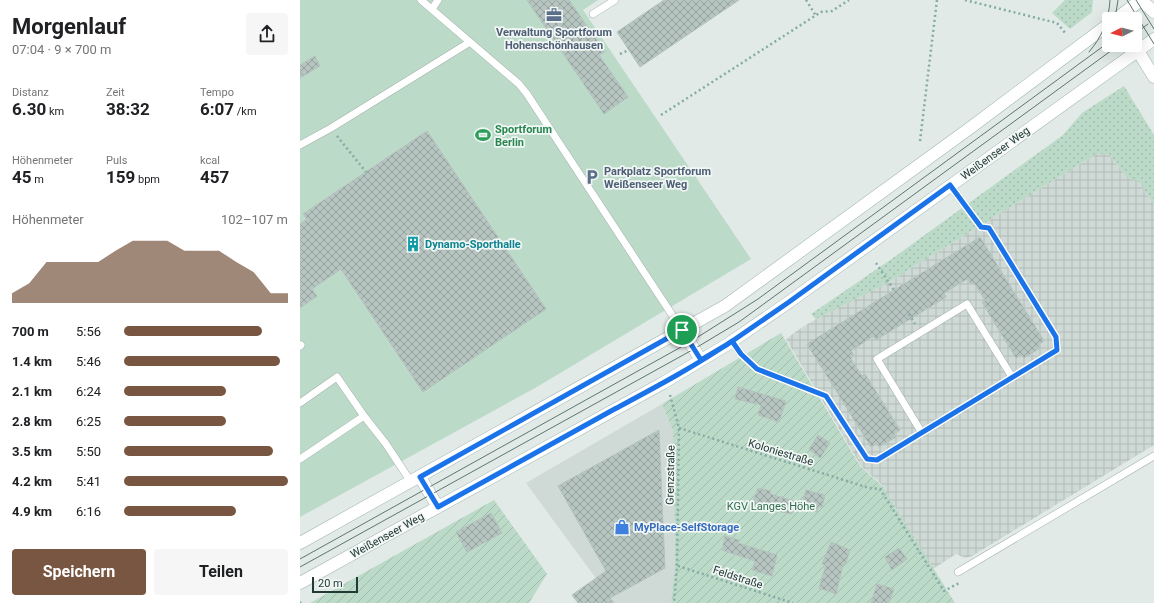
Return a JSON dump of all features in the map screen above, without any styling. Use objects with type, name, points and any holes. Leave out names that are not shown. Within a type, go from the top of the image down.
[{"type":"main road","points":[[1126,10],[1141,0],[1154,12]]},
{"type":"main road","points":[[300,543],[725,306],[770,275],[977,124],[1102,29]]},
{"type":"main road","name":"Weißenseer Weg","points":[[1142,44],[1154,40]]},
{"type":"main road","name":"Weißenseer Weg","points":[[300,583],[663,383],[732,341],[789,302],[950,185],[1129,52]]},
{"type":"main road","points":[[1140,52],[1154,77]]},
{"type":"main road","points":[[682,330],[701,360]]},
{"type":"main road","points":[[416,479],[438,507]]},
{"type":"lane","points":[[421,0],[519,84],[527,94],[682,330]]},
{"type":"lane","points":[[432,9],[438,0]]},
{"type":"lane","points":[[593,14],[615,0]]},
{"type":"lane","points":[[300,145],[331,128],[470,42]]},
{"type":"lane","points":[[732,341],[741,354],[757,369],[826,396],[867,459],[877,460],[1057,350],[1056,337],[989,228],[981,227],[950,185]]},
{"type":"lane","points":[[922,433],[878,359],[967,304],[1012,377]]},
{"type":"lane","points":[[300,403],[337,377],[364,416],[416,479]]},
{"type":"lane","points":[[300,459],[364,416]]},
{"type":"lane","points":[[958,572],[1154,456]]},
{"type":"path","points":[[806,0],[816,16]]},
{"type":"path","points":[[661,115],[821,12],[832,11],[849,0]]},
{"type":"path","points":[[920,141],[936,0]]},
{"type":"path","points":[[965,0],[1057,23],[1066,34]]},
{"type":"path","points":[[620,54],[629,50]]},
{"type":"path","points":[[331,128],[366,172]]},
{"type":"path","points":[[876,263],[894,290]]},
{"type":"path","name":"Grenzstraße","points":[[670,395],[679,428],[678,566],[674,603]]},
{"type":"path","name":"Koloniestraße","points":[[679,428],[869,488],[880,489],[944,591],[963,581]]},
{"type":"path","name":"Feldstraße","points":[[678,566],[793,603]]},
{"type":"shaded area","points":[[1096,154],[1109,154],[1127,178],[1137,180],[1141,184],[1154,205],[1154,445],[972,556],[965,558],[956,554],[933,569],[882,485],[861,466],[786,339],[816,319],[887,283]]},
{"type":"shaded area","points":[[662,404],[673,431],[675,567],[671,603],[614,603],[526,483]]},
{"type":"green space","name":"Sportforum Berlin","points":[[300,0],[598,0],[583,10],[751,259],[535,388],[300,517]]},
{"type":"green space","points":[[1065,0],[1093,0],[1092,12],[1070,29],[1052,13]]},
{"type":"green space","points":[[1124,86],[1154,135],[1154,205],[1141,184],[1136,180],[1127,178],[1109,154],[1096,154],[887,283],[816,319],[811,314],[893,258],[1063,135],[1082,113]]},
{"type":"green space","name":"KGV Langes Höhe","points":[[781,333],[860,466],[883,487],[955,603],[671,603],[675,567],[673,431],[662,404]]},
{"type":"green space","points":[[494,500],[547,574],[529,603],[310,603]]},
{"type":"building","points":[[527,0],[569,0],[605,52],[599,55],[628,97],[604,114]]},
{"type":"building","points":[[664,0],[739,0],[640,67],[617,32]]},
{"type":"building","points":[[315,56],[320,66],[300,78],[300,65]]},
{"type":"building","name":"Dynamo-Sporthalle","points":[[427,131],[546,309],[423,392],[341,269],[312,289],[317,296],[300,308],[300,224],[307,219],[303,214]]},
{"type":"building","points":[[980,237],[1044,341],[1038,345],[1040,348],[1024,358],[1022,355],[1016,358],[982,302],[985,300],[974,283],[970,283],[967,279],[944,293],[946,297],[876,340],[873,336],[851,351],[854,355],[851,359],[862,376],[865,374],[900,430],[894,434],[896,437],[879,447],[877,444],[871,447],[807,344]]},
{"type":"building","points":[[738,387],[786,401],[779,422],[758,415],[761,405],[735,399]]},
{"type":"building","name":"MyPlace-SelfStorage","points":[[659,430],[665,568],[610,598],[614,603],[578,603],[572,595],[606,571],[558,486]]},
{"type":"building","points":[[818,435],[830,443],[820,458],[809,449]]},
{"type":"building","points":[[758,488],[771,491],[770,494],[795,501],[792,514],[771,510],[752,504]]},
{"type":"building","points":[[806,490],[825,495],[822,507],[818,507],[817,512],[801,508]]},
{"type":"building","points":[[491,513],[502,533],[467,552],[456,532]]},
{"type":"building","points":[[725,536],[739,540],[738,543],[777,555],[772,576],[752,570],[755,561],[722,550]]},
{"type":"building","points":[[831,542],[850,550],[845,565],[843,565],[836,594],[819,588],[826,565],[822,564]]},
{"type":"building","points":[[899,548],[907,559],[892,570],[885,557]]},
{"type":"building","points":[[877,584],[894,589],[889,603],[871,603]]},
{"type":"tram line","points":[[1089,52],[1098,40],[1104,28],[1110,0]]},
{"type":"tram line","points":[[1116,12],[1118,0]]},
{"type":"tram line","points":[[1127,0],[1154,44]]},
{"type":"tram line","points":[[1136,0],[1154,29]]},
{"type":"tram line","points":[[1142,29],[1148,24]]},
{"type":"tram line","points":[[300,559],[690,342],[758,299],[1102,47]]},
{"type":"tram line","points":[[300,567],[694,349],[739,322],[1109,52]]},
{"type":"place","name":"Verwaltung Sportforum Hohenschönhausen","points":[[554,15]]},
{"type":"place","name":"Sportforum Berlin","points":[[483,135]]},
{"type":"place","name":"Parkplatz Sportforum Weißenseer Weg","points":[[592,177]]},
{"type":"place","name":"Dynamo-Sporthalle","points":[[413,244]]},
{"type":"place","name":"MyPlace-SelfStorage","points":[[622,527]]},
{"type":"route","points":[[682,330],[420,477],[438,507],[663,383],[728,344],[732,341],[741,354],[757,369],[826,396],[867,459],[877,460],[1057,350],[1056,337],[989,228],[981,227],[950,185],[789,302],[728,344],[701,360],[682,330]]}]
